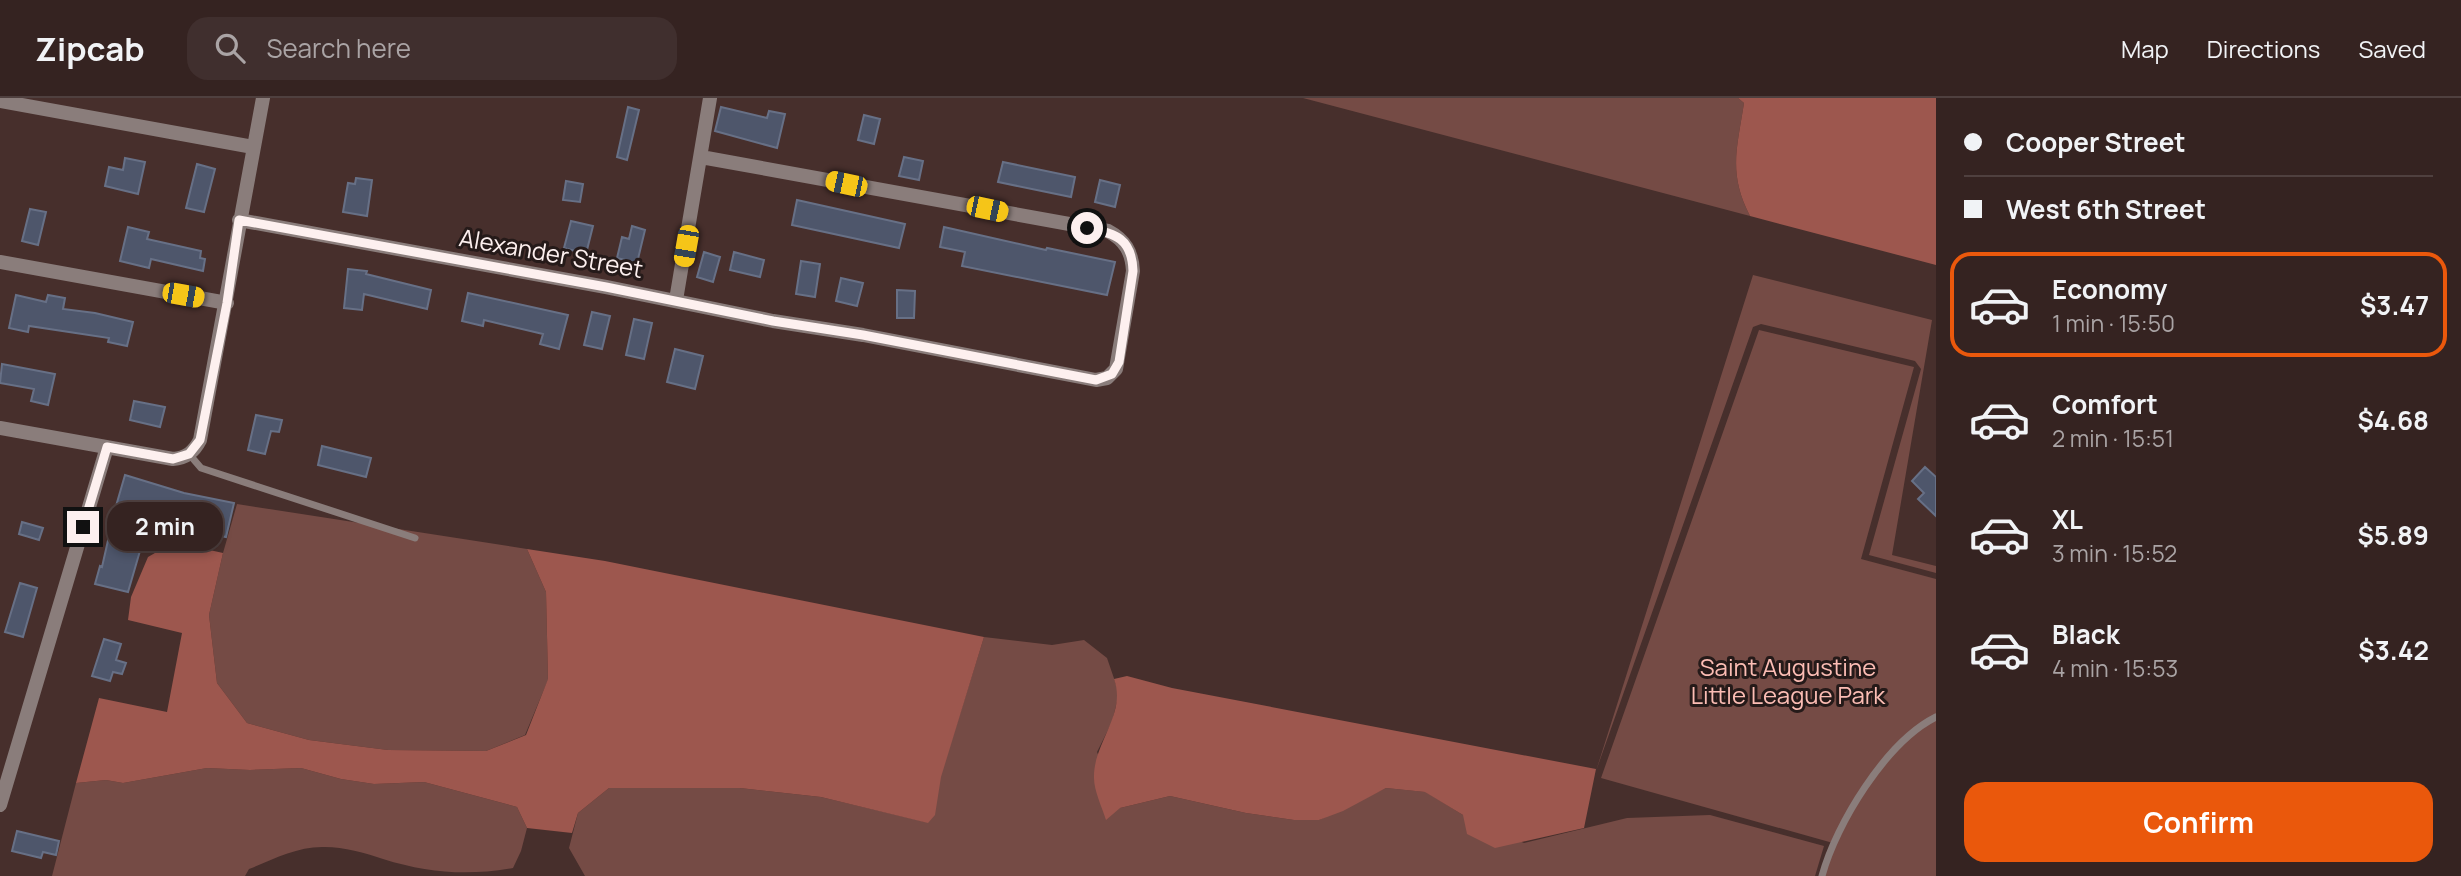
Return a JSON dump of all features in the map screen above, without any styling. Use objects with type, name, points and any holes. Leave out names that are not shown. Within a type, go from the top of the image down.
[{"type":"street","points":[[0,428],[173,459],[189,454],[200,440],[227,303],[239,220],[262,98]]},
{"type":"street","points":[[676,300],[710,98]]},
{"type":"street","points":[[0,101],[253,147]]},
{"type":"street","name":"Alexander Street","points":[[239,220],[1096,380],[1112,374],[1119,362],[1133,271],[1129,249],[1108,231],[701,157]]},
{"type":"street","points":[[0,262],[227,303]]},
{"type":"street","points":[[0,805],[107,447]]},
{"type":"lane","points":[[189,454],[201,468],[415,538]]},
{"type":"lane","points":[[1822,876],[1827,857],[1842,825],[1865,787],[1895,750],[1936,717]]},
{"type":"green space","points":[[1303,98],[1738,98],[1744,103],[1737,148],[1737,173],[1743,201],[1750,216]]},
{"type":"green space","points":[[1753,275],[1932,320],[1892,555],[1936,566],[1936,573],[1869,555],[1921,369],[1915,361],[1761,324],[1753,327],[1596,771]]},
{"type":"green space","name":"Saint Augustine Little League Park","points":[[1759,330],[1914,367],[1861,559],[1936,579],[1936,876],[1822,876],[1833,843],[1601,778]]},
{"type":"green space","points":[[237,504],[527,549],[546,592],[548,680],[525,735],[486,751],[388,750],[309,740],[247,723],[217,683],[209,615]]},
{"type":"green space","points":[[984,637],[1052,645],[1084,640],[1107,658],[1119,693],[1112,722],[1097,752],[1120,808],[1170,796],[1246,813],[1294,820],[1319,820],[1386,788],[1426,792],[1463,815],[1524,843],[1627,818],[1710,815],[1824,846],[1815,876],[585,876],[569,848],[578,813],[609,788],[740,788],[821,797],[926,822]]},
{"type":"green space","points":[[207,768],[301,768],[341,779],[374,784],[424,782],[517,807],[527,828],[513,868],[496,870],[432,870],[340,848],[315,847],[286,854],[249,869],[245,876],[52,876],[76,783],[106,780],[123,783]]},
{"type":"shaded area","points":[[1738,98],[1936,98],[1936,265],[1750,216],[1743,201],[1737,173],[1737,148],[1744,103]]},
{"type":"shaded area","points":[[174,542],[223,553],[209,615],[217,683],[247,723],[309,740],[388,750],[486,751],[526,735],[548,679],[546,592],[527,549],[605,561],[984,637],[941,777],[935,815],[928,823],[821,797],[740,788],[609,788],[578,813],[572,833],[527,828],[517,807],[424,782],[374,784],[341,779],[301,768],[207,768],[123,783],[106,780],[76,783],[99,698],[167,712],[182,633],[128,620],[131,597],[148,557]]},
{"type":"shaded area","points":[[1127,676],[1172,688],[1596,769],[1584,828],[1495,848],[1467,834],[1463,815],[1425,792],[1386,788],[1343,811],[1319,820],[1294,820],[1246,813],[1170,796],[1120,808],[1106,820],[1095,788],[1095,765],[1116,704],[1114,679]]},
{"type":"building","points":[[628,107],[639,110],[627,160],[617,157]]},
{"type":"building","points":[[721,107],[767,118],[769,111],[785,114],[777,148],[715,131]]},
{"type":"building","points":[[864,115],[880,119],[874,144],[858,140]]},
{"type":"building","points":[[904,157],[923,161],[919,180],[899,176]]},
{"type":"building","points":[[125,158],[145,162],[138,194],[105,186],[109,167],[123,170]]},
{"type":"building","points":[[1003,162],[1075,177],[1071,197],[998,182]]},
{"type":"building","points":[[197,164],[215,169],[204,212],[186,208]]},
{"type":"building","points":[[356,178],[372,180],[367,216],[343,212],[348,183],[355,184]]},
{"type":"building","points":[[1100,180],[1120,185],[1115,207],[1095,202]]},
{"type":"building","points":[[566,181],[583,184],[580,202],[563,200]]},
{"type":"building","points":[[797,200],[905,224],[899,248],[792,225]]},
{"type":"building","points":[[30,209],[46,212],[38,245],[22,241]]},
{"type":"building","points":[[571,221],[593,226],[586,254],[564,248]]},
{"type":"building","points":[[632,226],[645,230],[637,263],[617,258],[622,237],[629,239]]},
{"type":"building","points":[[128,227],[149,232],[147,239],[201,251],[200,258],[205,259],[203,271],[151,259],[149,268],[120,261]]},
{"type":"building","points":[[944,227],[1115,262],[1107,295],[962,266],[965,252],[940,247]]},
{"type":"building","points":[[704,252],[720,257],[713,282],[697,277]]},
{"type":"building","points":[[734,252],[764,260],[760,277],[730,270]]},
{"type":"building","points":[[801,261],[820,264],[815,297],[796,294]]},
{"type":"building","points":[[348,269],[367,271],[366,274],[431,290],[427,309],[364,294],[362,310],[344,308]]},
{"type":"building","points":[[841,278],[863,283],[857,306],[836,301]]},
{"type":"building","points":[[897,290],[915,291],[914,318],[897,318]]},
{"type":"building","points":[[468,293],[568,315],[559,349],[540,344],[543,334],[484,320],[483,326],[462,321]]},
{"type":"building","points":[[16,295],[46,302],[48,295],[65,298],[63,309],[133,322],[127,346],[108,342],[109,338],[29,326],[28,332],[9,328]]},
{"type":"building","points":[[592,312],[610,316],[602,349],[584,345]]},
{"type":"building","points":[[634,319],[652,323],[644,359],[626,355]]},
{"type":"building","points":[[675,349],[703,356],[695,389],[667,382]]},
{"type":"building","points":[[2,364],[55,374],[48,405],[31,401],[34,389],[0,383]]},
{"type":"building","points":[[134,401],[165,407],[160,427],[130,420]]},
{"type":"building","points":[[256,415],[282,420],[279,432],[271,431],[265,454],[248,450]]},
{"type":"building","points":[[322,446],[371,458],[366,477],[318,465]]},
{"type":"building","points":[[1925,467],[1936,477],[1936,516],[1918,499],[1924,493],[1912,481]]},
{"type":"building","points":[[125,475],[184,493],[234,503],[226,537],[160,524],[144,519],[145,515],[116,506]]},
{"type":"building","points":[[22,522],[43,528],[39,540],[19,534]]},
{"type":"building","points":[[109,536],[142,544],[128,592],[95,584]]},
{"type":"building","points":[[20,583],[37,588],[23,637],[5,632]]},
{"type":"building","points":[[104,639],[121,644],[116,660],[126,663],[122,674],[113,672],[110,681],[92,676]]},
{"type":"building","points":[[17,831],[59,841],[56,855],[43,852],[41,858],[12,851]]},
{"type":"route","points":[[83,527],[107,447],[173,459],[182,458],[196,448],[200,440],[227,303],[239,220],[1096,380],[1107,378],[1119,362],[1133,260],[1126,244],[1118,237],[1108,231],[1087,228]]}]
